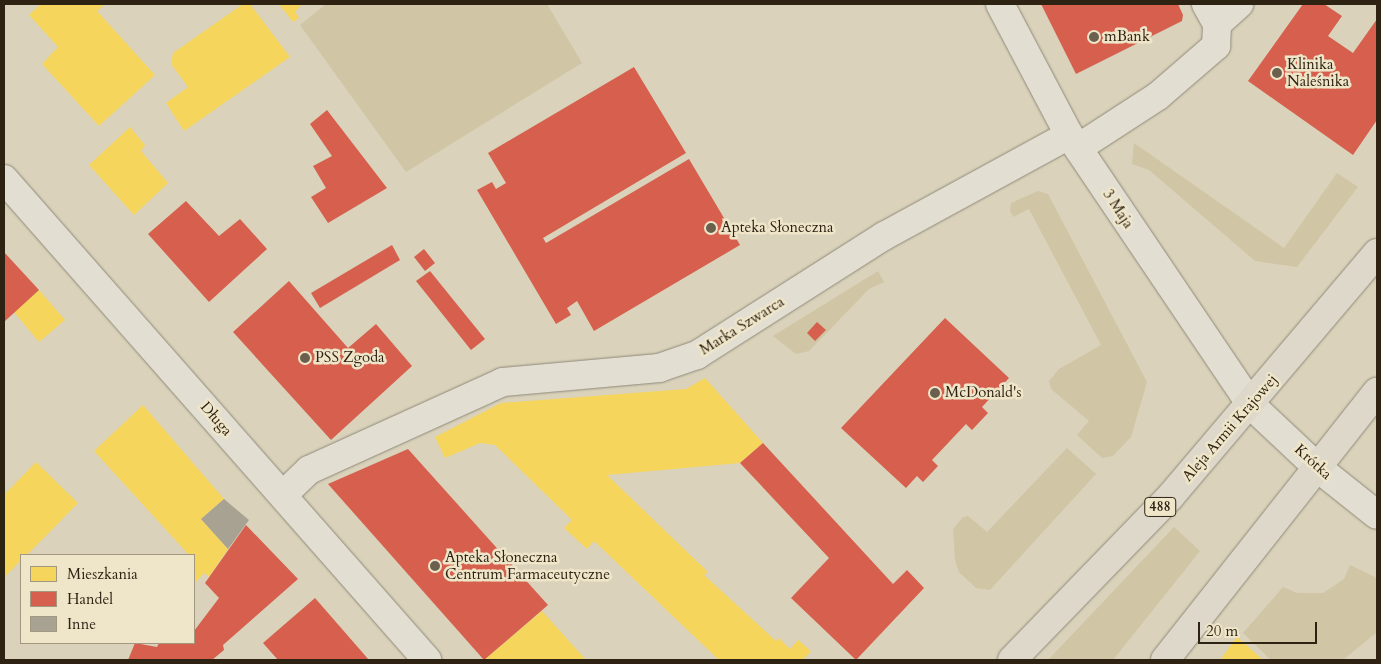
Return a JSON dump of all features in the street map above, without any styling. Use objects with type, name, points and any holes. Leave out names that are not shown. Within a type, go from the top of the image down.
[{"type":"main road","name":"Aleja Armii Krajowej","points":[[1012,660],[1170,497],[1251,405],[1377,254]]},
{"type":"main road","points":[[1165,660],[1377,392]]},
{"type":"street","name":"3 Maja","points":[[1000,4],[1074,141],[1251,405]]},
{"type":"street","points":[[1211,14],[1239,4]]},
{"type":"street","name":"Marka Szwarca","points":[[283,495],[310,470],[503,382],[659,368],[697,355],[884,236],[963,191],[1074,141],[1158,96],[1216,46],[1211,14]]},
{"type":"street","name":"Długa","points":[[4,179],[427,660]]},
{"type":"street","name":"Krótka","points":[[1251,405],[1318,468],[1377,515]]},
{"type":"shaded area","points":[[326,4],[547,4],[582,63],[406,172],[300,25]]},
{"type":"shaded area","points":[[1134,143],[1284,248],[1337,173],[1358,187],[1297,267],[1255,261],[1149,170],[1132,164]]},
{"type":"shaded area","points":[[1038,191],[1048,194],[1147,382],[1131,437],[1113,456],[1102,458],[1077,435],[1089,421],[1051,389],[1049,381],[1059,369],[1101,345],[1029,209],[1013,217],[1010,210],[1011,203]]},
{"type":"shaded area","points":[[878,271],[884,282],[869,289],[809,351],[796,354],[773,336]]},
{"type":"shaded area","points":[[1067,448],[1096,474],[990,590],[976,588],[959,572],[955,560],[953,529],[963,517],[968,516],[987,532]]},
{"type":"shaded area","points":[[1174,527],[1200,551],[1113,660],[1048,660]]},
{"type":"shaded area","points":[[1350,565],[1377,578],[1377,632],[1343,660],[1271,660],[1243,633],[1283,587],[1297,593],[1323,593],[1344,579]]},
{"type":"building: Mieszkania","points":[[41,4],[105,4],[97,11],[155,75],[99,126],[42,64],[58,47],[29,15]]},
{"type":"building: Mieszkania","points":[[243,4],[250,4],[290,57],[184,131],[166,103],[188,87],[171,64],[173,53]]},
{"type":"building: Mieszkania","points":[[279,4],[302,4],[295,12],[299,18],[293,22]]},
{"type":"building: Mieszkania","points":[[130,127],[145,145],[141,151],[168,183],[134,215],[89,165]]},
{"type":"building: Mieszkania","points":[[39,290],[65,320],[39,342],[14,312]]},
{"type":"building: Mieszkania","points":[[705,378],[763,443],[740,463],[607,475],[708,572],[704,575],[776,641],[779,638],[790,649],[798,640],[811,651],[803,660],[719,660],[594,541],[587,549],[564,528],[572,520],[495,445],[480,443],[445,458],[435,437],[501,403],[686,389]]},
{"type":"building: Mieszkania","points":[[143,405],[224,499],[201,519],[228,549],[209,577],[204,573],[195,583],[195,554],[188,554],[94,451]]},
{"type":"building: Mieszkania","points":[[36,462],[78,503],[28,554],[20,554],[20,561],[4,578],[4,495]]},
{"type":"building: Mieszkania","points":[[542,611],[586,660],[484,660]]},
{"type":"building: Mieszkania","points":[[1237,637],[1263,660],[1220,660]]},
{"type":"building: Handel","points":[[1041,4],[1178,4],[1183,15],[1182,21],[1076,74]]},
{"type":"building: Handel","points":[[1303,4],[1324,4],[1342,16],[1328,36],[1353,53],[1377,19],[1377,120],[1353,155],[1248,81]]},
{"type":"building: Handel","points":[[634,67],[686,153],[543,238],[546,243],[689,159],[740,245],[594,331],[577,301],[567,308],[571,315],[556,324],[477,190],[492,182],[496,189],[506,183],[488,153]]},
{"type":"building: Handel","points":[[327,110],[387,188],[328,223],[311,197],[326,188],[313,166],[332,156],[310,124]]},
{"type":"building: Handel","points":[[186,201],[219,236],[240,219],[267,249],[209,302],[148,234]]},
{"type":"building: Handel","points":[[392,245],[400,260],[320,308],[311,293]]},
{"type":"building: Handel","points":[[424,249],[435,263],[425,271],[414,257]]},
{"type":"building: Handel","points":[[4,252],[39,290],[4,322]]},
{"type":"building: Handel","points":[[430,271],[485,339],[471,350],[416,281]]},
{"type":"building: Handel","points":[[289,281],[348,348],[376,324],[412,366],[331,440],[233,332]]},
{"type":"building: Handel","name":"McDonald's","points":[[945,318],[1009,378],[982,407],[988,413],[972,430],[966,424],[932,460],[938,466],[923,482],[917,476],[906,488],[841,428]]},
{"type":"building: Handel","points":[[817,322],[826,330],[815,341],[807,333]]},
{"type":"building: Handel","points":[[763,443],[893,584],[907,570],[924,588],[856,660],[791,598],[829,558],[740,463]]},
{"type":"building: Handel","points":[[408,449],[548,605],[484,660],[328,484]]},
{"type":"building: Handel","points":[[246,525],[298,579],[223,645],[224,650],[212,660],[128,660],[135,644],[157,647],[158,644],[195,644],[195,630],[219,598],[205,583]]},
{"type":"building: Handel","points":[[315,598],[369,660],[278,660],[263,643]]},
{"type":"building: Inne","points":[[224,499],[249,520],[228,549],[201,519]]},
{"type":"place","name":"mBank","points":[[1094,37]]},
{"type":"place","name":"Klinika Naleśnika","points":[[1277,73]]},
{"type":"place","name":"Apteka Słoneczna","points":[[711,228]]},
{"type":"place","name":"PSS Zgoda","points":[[305,358]]},
{"type":"place","name":"McDonald's","points":[[935,393]]},
{"type":"place","name":"Apteka Słoneczna Centrum Farmaceutyczne","points":[[435,566]]}]
